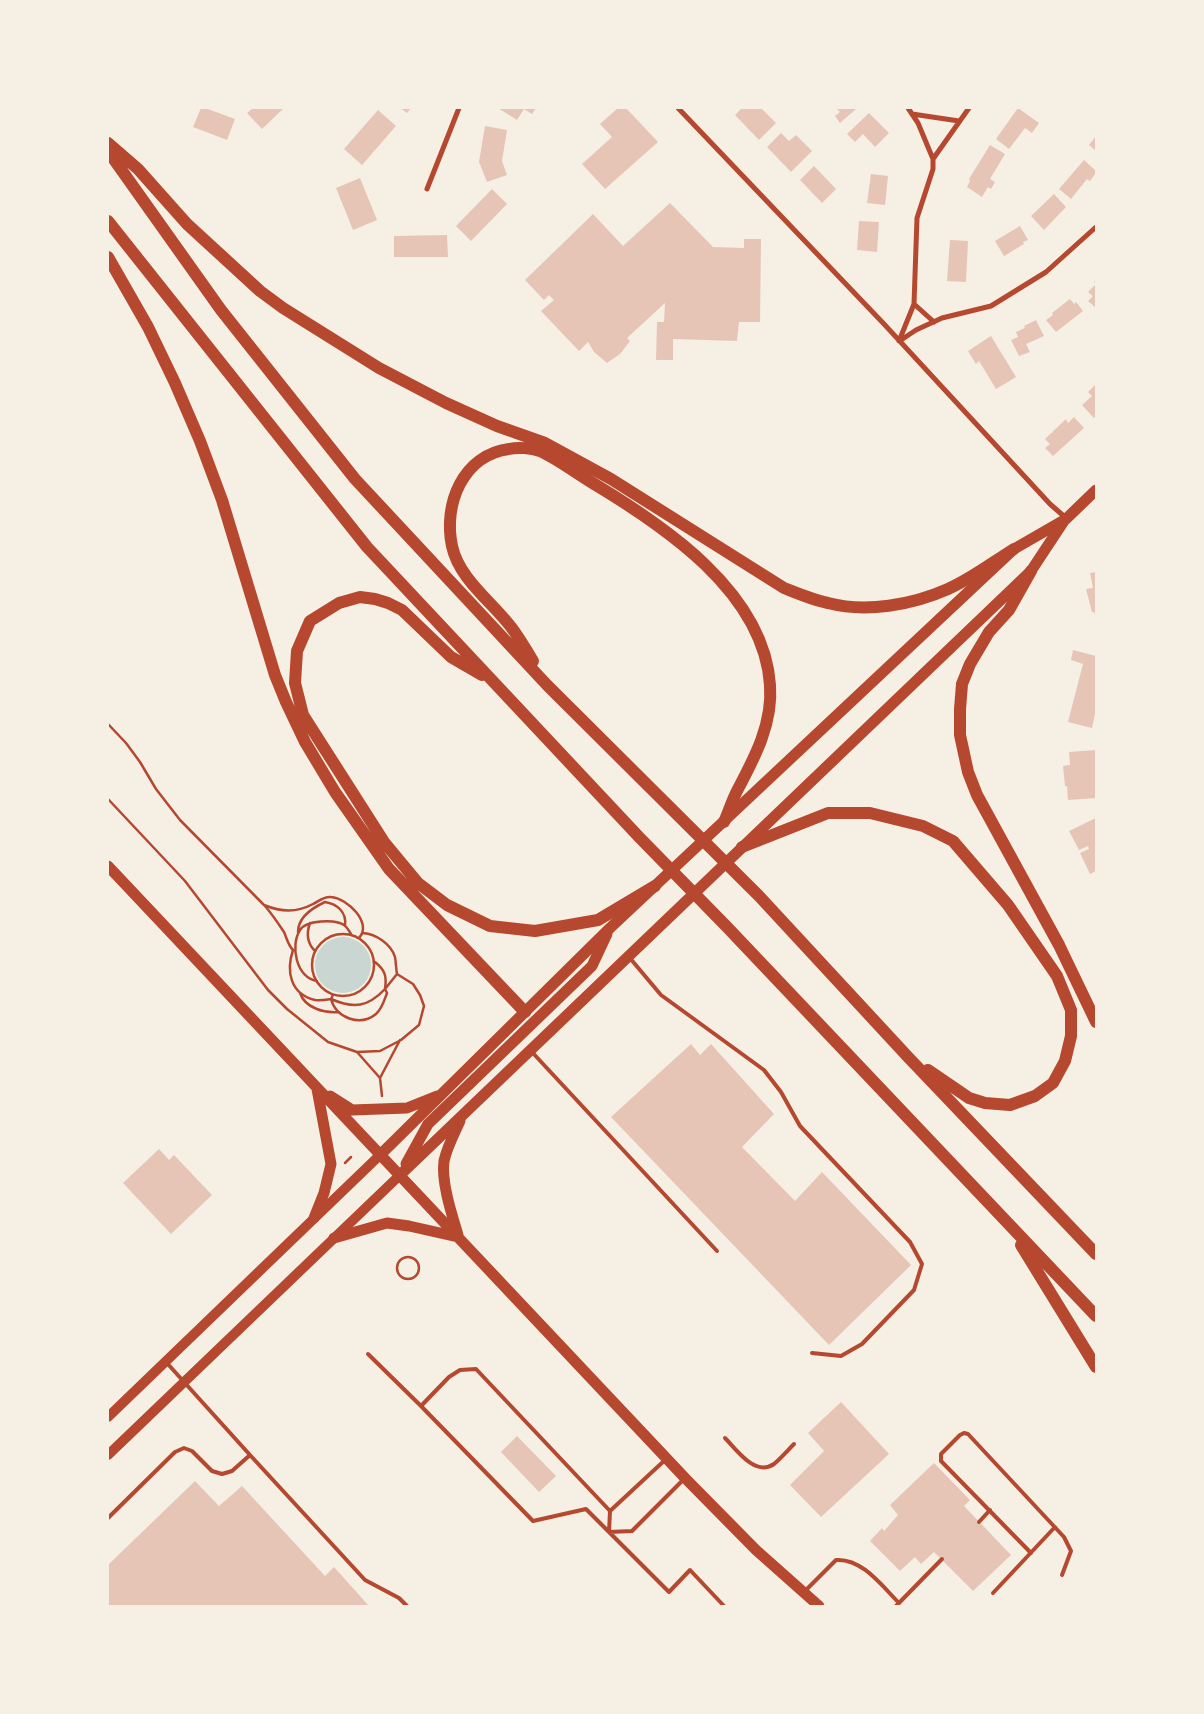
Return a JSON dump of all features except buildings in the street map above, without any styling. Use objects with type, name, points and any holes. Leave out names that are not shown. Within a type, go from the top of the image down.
[{"type":"highway","points":[[108,142],[138,168],[187,224],[254,286],[282,308],[379,368],[446,403],[497,426],[546,442],[610,479],[784,588],[807,598],[830,604],[853,607],[897,604],[929,596],[950,588],[1014,549]]},
{"type":"highway","points":[[108,151],[221,310],[354,479],[548,685],[759,896],[1096,1254]]},
{"type":"highway","points":[[108,221],[367,547],[639,837],[727,926],[1096,1316]]},
{"type":"highway","points":[[108,257],[148,327],[200,441],[222,500],[275,674],[305,742],[334,792],[389,869],[525,1012]]},
{"type":"highway","points":[[548,685],[514,630],[474,587],[461,567],[452,546],[450,512],[460,483],[473,466],[499,450],[517,447],[539,451],[605,490],[681,542],[733,595],[747,615],[758,636],[766,660],[770,683],[769,713],[758,750],[724,822]]},
{"type":"highway","points":[[1030,571],[1009,610],[989,632],[970,664],[962,684],[960,735],[968,772],[977,795],[1059,945],[1096,1022]]},
{"type":"highway","points":[[494,682],[451,657],[402,610],[375,599],[360,597],[339,603],[310,621],[297,651],[295,682],[303,714],[384,842],[418,883],[447,905],[490,926],[535,931],[598,920],[655,886]]},
{"type":"highway","points":[[742,847],[828,813],[870,813],[923,826],[953,840],[1008,905],[1056,976],[1071,1010],[1071,1036],[1065,1062],[1053,1084],[1035,1096],[1010,1105],[985,1103],[969,1098],[908,1056]]},
{"type":"highway","points":[[1008,1224],[1096,1367]]},
{"type":"main road","points":[[108,1455],[1030,571],[1066,519],[1096,490]]},
{"type":"main road","points":[[108,1417],[380,1155],[610,928],[1014,549],[1066,519]]},
{"type":"main road","points":[[108,866],[685,1478],[756,1550],[819,1606]]},
{"type":"main road","points":[[400,1175],[428,1124],[592,966],[610,928]]},
{"type":"main road","points":[[317,1089],[352,1110],[407,1108],[441,1094]]},
{"type":"main road","points":[[314,1218],[324,1193],[331,1164],[317,1089]]},
{"type":"main road","points":[[458,1237],[446,1195],[444,1162],[462,1116]]},
{"type":"main road","points":[[334,1238],[387,1223],[458,1237]]},
{"type":"street","points":[[427,189],[458,108]]},
{"type":"street","points":[[678,108],[1066,519]]},
{"type":"street","points":[[899,341],[914,304],[916,218],[933,169],[933,159],[918,123],[908,108]]},
{"type":"street","points":[[933,159],[970,108]]},
{"type":"street","points":[[912,114],[959,121]]},
{"type":"street","points":[[899,341],[916,330],[942,318],[991,306],[1046,272],[1096,227]]},
{"type":"street","points":[[914,304],[934,322]]},
{"type":"lane","points":[[629,956],[661,996],[764,1070],[781,1092],[800,1126],[910,1242],[922,1264],[914,1290],[862,1344],[841,1356],[812,1353]]},
{"type":"lane","points":[[530,1050],[717,1251]]},
{"type":"lane","points":[[368,1354],[533,1521],[586,1509],[669,1592],[690,1570],[724,1606]]},
{"type":"lane","points":[[164,1361],[365,1580],[400,1598],[407,1606]]},
{"type":"lane","points":[[421,1406],[449,1377],[460,1370],[476,1369],[610,1511]]},
{"type":"lane","points":[[1031,1553],[941,1461],[941,1454],[964,1433],[968,1434],[1064,1537],[1071,1551],[1062,1575]]},
{"type":"lane","points":[[726,1438],[747,1462],[761,1468],[772,1465],[794,1444]]},
{"type":"lane","points":[[108,1518],[176,1452],[184,1448],[192,1451],[212,1470],[222,1474],[232,1471],[250,1455]]},
{"type":"lane","points":[[609,1532],[610,1511],[666,1458]]},
{"type":"lane","points":[[609,1532],[632,1531],[685,1478]]},
{"type":"lane","points":[[979,1522],[990,1510]]},
{"type":"lane","points":[[993,1593],[1055,1527]]},
{"type":"lane","points":[[804,1593],[836,1560],[846,1559],[863,1568],[900,1603]]},
{"type":"lane","points":[[896,1606],[942,1559]]},
{"type":"path","points":[[108,724],[126,743],[156,789],[180,820],[264,905],[279,924],[289,946],[293,950],[298,965],[308,978],[317,981]]},
{"type":"path","points":[[108,799],[185,881],[268,990],[287,1009],[328,1042],[357,1052],[380,1051],[401,1040],[419,1025],[424,1006],[420,995],[413,984],[397,974]]},
{"type":"path","points":[[264,905],[275,910],[299,910],[324,897],[331,896],[349,906],[358,915],[364,926],[363,933],[359,938]]},
{"type":"path","points":[[298,935],[298,926],[302,920],[316,906],[325,902],[339,907],[351,934]]},
{"type":"path","points":[[346,926],[336,922],[310,923],[305,924],[300,929],[289,968],[294,985],[300,992],[313,999],[363,1005],[380,994],[397,974],[395,957],[389,947],[380,939],[363,933]]},
{"type":"path","points":[[310,923],[308,942],[316,950]]},
{"type":"path","points":[[351,934],[359,938],[370,948],[374,962],[371,980],[366,987],[351,995],[327,992],[317,981],[312,966],[316,950],[320,944],[334,935],[351,934]]},
{"type":"path","points":[[333,994],[331,1000],[333,1006],[348,1019],[357,1021],[367,1019],[376,1014],[383,1005],[387,993],[385,989],[385,973],[374,962]]},
{"type":"path","points":[[300,992],[302,998],[313,1008],[330,1013],[338,1012]]},
{"type":"path","points":[[380,1078],[401,1040]]},
{"type":"path","points":[[357,1052],[380,1078],[382,1096]]},
{"type":"path","points":[[344,1163],[348,1169]]},
{"type":"path","points":[[404,1258],[414,1260],[418,1265],[418,1272],[413,1278],[403,1278],[397,1269],[398,1262],[404,1258]]},
{"type":"shaded area","points":[[337,937],[349,937],[359,941],[367,949],[371,965],[367,981],[359,989],[349,993],[337,993],[327,989],[319,981],[315,971],[315,959],[319,949],[327,941]]}]
